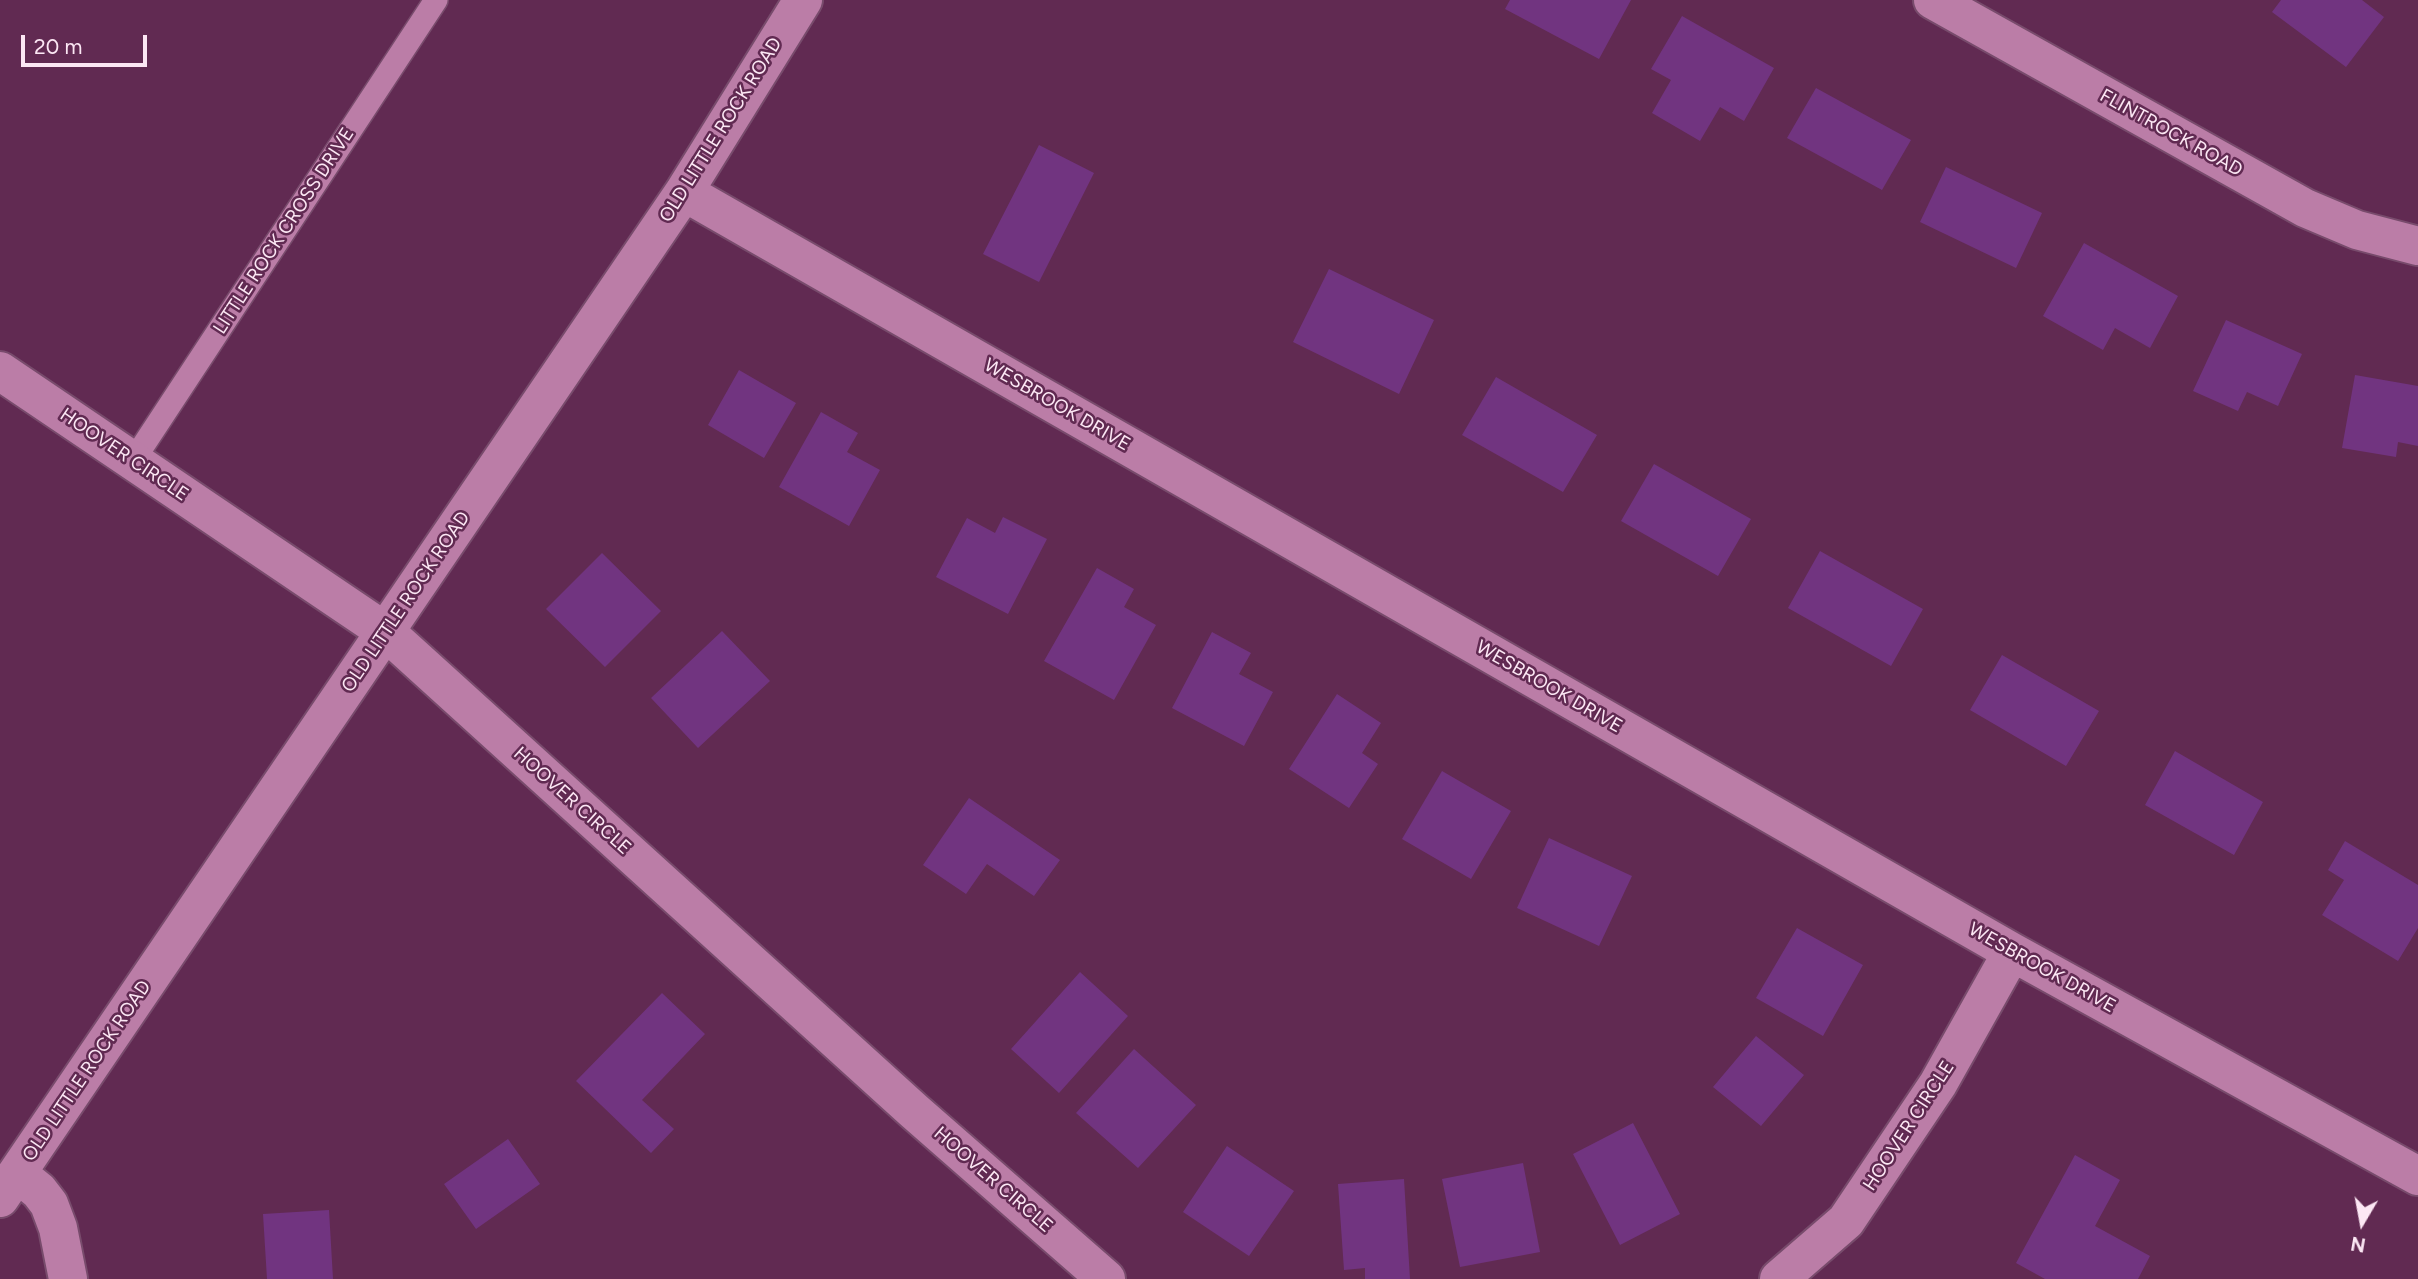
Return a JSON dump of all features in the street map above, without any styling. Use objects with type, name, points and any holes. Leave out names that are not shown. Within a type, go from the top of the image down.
[{"type":"street","name":"OLD LITTLE ROCK ROAD","points":[[9,1185],[684,192],[803,0]]},
{"type":"street","name":"FLINTROCK ROAD","points":[[1933,0],[2305,208],[2357,230],[2418,246]]},
{"type":"street","name":"WESBROOK DRIVE","points":[[684,192],[2012,952],[2418,1176]]},
{"type":"street","name":"HOOVER CIRCLE","points":[[0,371],[386,632],[904,1102],[1106,1279]]},
{"type":"street","name":"HOOVER CIRCLE","points":[[1779,1279],[1846,1221],[1938,1084],[2012,952]]},
{"type":"street","points":[[9,1185],[38,1191],[49,1204],[58,1228],[68,1279]]},
{"type":"lane","name":"LITTLE ROCK CROSS DRIVE","points":[[133,461],[436,0]]},
{"type":"building","points":[[1510,0],[1631,0],[1599,59],[1505,9]]},
{"type":"building","points":[[2281,0],[2362,0],[2384,17],[2346,67],[2272,12]]},
{"type":"building","points":[[1682,16],[1774,68],[1744,121],[1720,107],[1700,141],[1652,113],[1671,80],[1651,69]]},
{"type":"building","points":[[1816,88],[1911,140],[1882,190],[1787,138]]},
{"type":"building","points":[[1039,145],[1094,173],[1039,282],[983,254]]},
{"type":"building","points":[[1946,167],[2042,213],[2016,268],[1920,222]]},
{"type":"building","points":[[2084,243],[2178,296],[2150,348],[2115,328],[2103,350],[2043,316]]},
{"type":"building","points":[[1329,269],[1434,320],[1399,394],[1293,342]]},
{"type":"building","points":[[2226,320],[2302,354],[2278,406],[2247,392],[2238,411],[2193,391]]},
{"type":"building","points":[[739,370],[796,403],[764,458],[708,425]]},
{"type":"building","points":[[2355,375],[2418,386],[2418,446],[2398,442],[2396,457],[2342,448]]},
{"type":"building","points":[[1496,377],[1597,435],[1563,492],[1462,435]]},
{"type":"building","points":[[821,412],[858,433],[847,452],[880,470],[849,526],[779,487]]},
{"type":"building","points":[[1654,464],[1751,519],[1718,576],[1621,521]]},
{"type":"building","points":[[1003,517],[1047,539],[1008,614],[936,577],[967,518],[995,533]]},
{"type":"building","points":[[1820,551],[1923,609],[1891,666],[1788,608]]},
{"type":"building","points":[[602,553],[661,611],[605,667],[546,609]]},
{"type":"building","points":[[1097,568],[1134,589],[1124,607],[1156,625],[1114,700],[1044,661]]},
{"type":"building","points":[[722,631],[770,681],[698,748],[651,698]]},
{"type":"building","points":[[1212,632],[1251,653],[1239,674],[1273,692],[1244,746],[1172,708]]},
{"type":"building","points":[[2002,655],[2099,711],[2066,766],[1970,710]]},
{"type":"building","points":[[1337,694],[1381,723],[1362,753],[1378,764],[1349,808],[1289,769]]},
{"type":"building","points":[[2175,751],[2263,802],[2234,855],[2145,805]]},
{"type":"building","points":[[1442,771],[1511,811],[1471,879],[1402,839]]},
{"type":"building","points":[[969,798],[1060,860],[1034,896],[987,864],[966,894],[923,865]]},
{"type":"building","points":[[1549,838],[1632,876],[1599,946],[1517,908]]},
{"type":"building","points":[[2345,841],[2418,885],[2418,928],[2398,961],[2322,915],[2344,880],[2328,870]]},
{"type":"building","points":[[1797,928],[1863,965],[1823,1036],[1756,998]]},
{"type":"building","points":[[1080,972],[1128,1016],[1059,1093],[1011,1049]]},
{"type":"building","points":[[662,993],[705,1034],[642,1100],[674,1129],[651,1153],[576,1081]]},
{"type":"building","points":[[1756,1036],[1804,1075],[1761,1126],[1713,1087]]},
{"type":"building","points":[[1134,1049],[1196,1105],[1138,1168],[1076,1113]]},
{"type":"building","points":[[1633,1123],[1680,1214],[1620,1245],[1573,1154]]},
{"type":"building","points":[[508,1139],[540,1184],[476,1229],[444,1184]]},
{"type":"building","points":[[1227,1146],[1294,1191],[1249,1256],[1183,1212]]},
{"type":"building","points":[[2075,1155],[2120,1180],[2095,1226],[2150,1256],[2138,1279],[2045,1279],[2016,1263]]},
{"type":"building","points":[[1523,1163],[1540,1252],[1460,1267],[1442,1179]]},
{"type":"building","points":[[1404,1179],[1410,1279],[1365,1279],[1365,1268],[1344,1270],[1338,1184]]},
{"type":"building","points":[[329,1210],[333,1279],[267,1279],[263,1214]]}]
